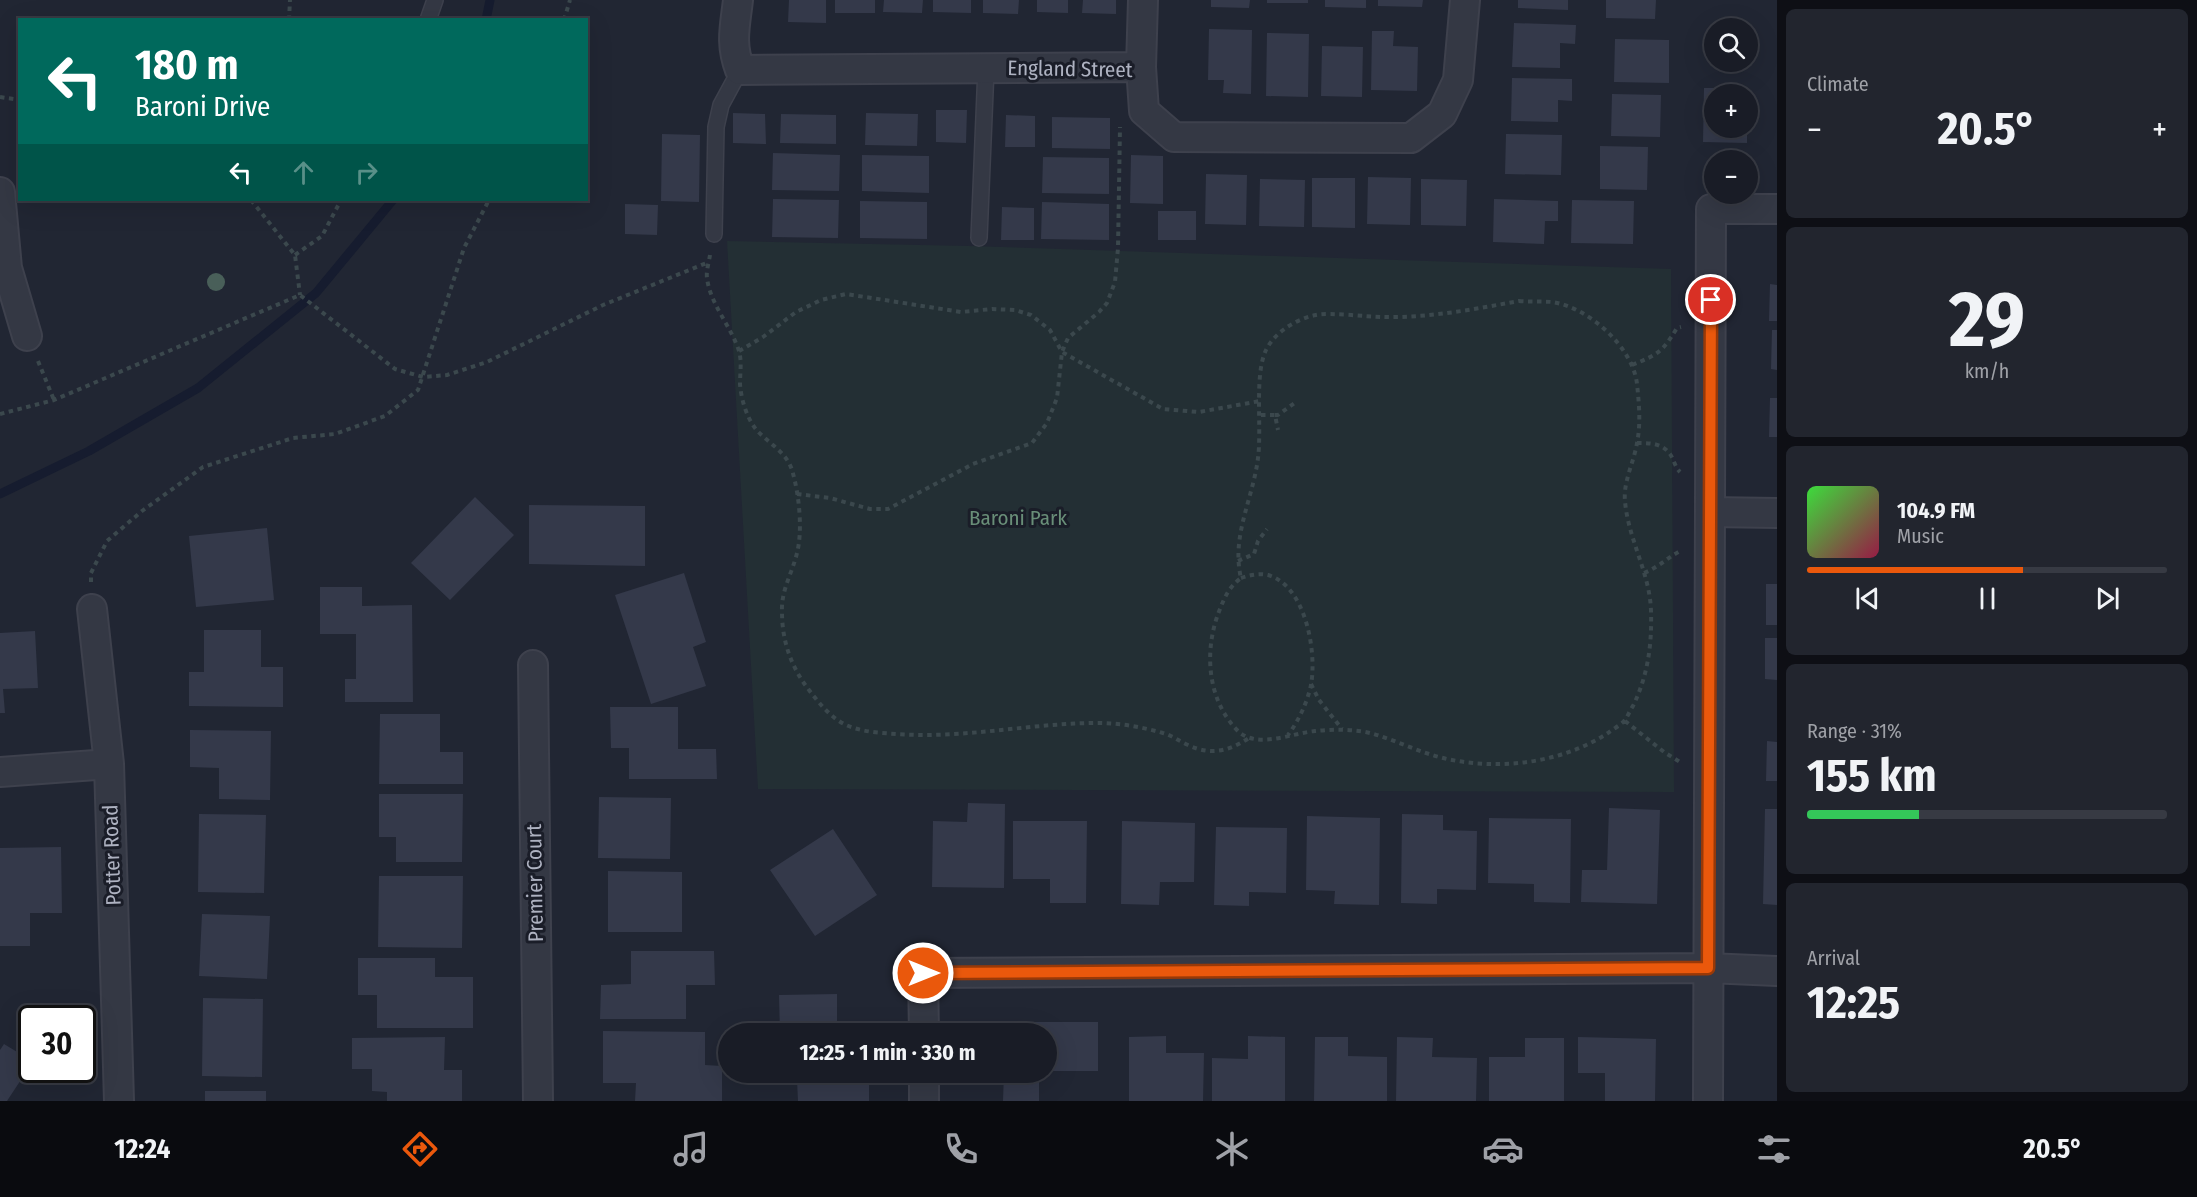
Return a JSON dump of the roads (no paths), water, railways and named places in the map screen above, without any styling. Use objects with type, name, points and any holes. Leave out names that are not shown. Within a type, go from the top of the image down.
[{"type":"street","points":[[738,0],[732,32],[734,56],[740,70]]},
{"type":"street","points":[[1142,67],[1143,0]]},
{"type":"street","name":"England Street","points":[[740,70],[1142,67],[1144,111],[1174,137],[1411,138],[1442,114],[1458,80],[1465,0]]},
{"type":"street","points":[[0,192],[7,268],[27,336]]},
{"type":"street","points":[[1708,1101],[1711,209],[1777,209]]},
{"type":"street","points":[[1710,512],[1777,513]]},
{"type":"street","name":"Potter Road","points":[[92,609],[109,764],[119,1101]]},
{"type":"street","name":"Premier Court","points":[[533,665],[538,1101]]},
{"type":"street","points":[[0,772],[109,764]]},
{"type":"street","points":[[924,1023],[923,973],[1708,968],[1777,971]]},
{"type":"street","points":[[924,1083],[924,1101]]},
{"type":"lane","points":[[429,18],[435,0]]},
{"type":"lane","points":[[979,238],[986,68]]},
{"type":"lane","points":[[714,234],[716,127],[721,105],[740,70]]},
{"type":"waterway","points":[[486,18],[490,0]]},
{"type":"waterway","points":[[0,494],[89,451],[198,388],[316,293],[392,201]]},
{"type":"park label","name":"Baroni Park","points":[[1018,518]]}]
